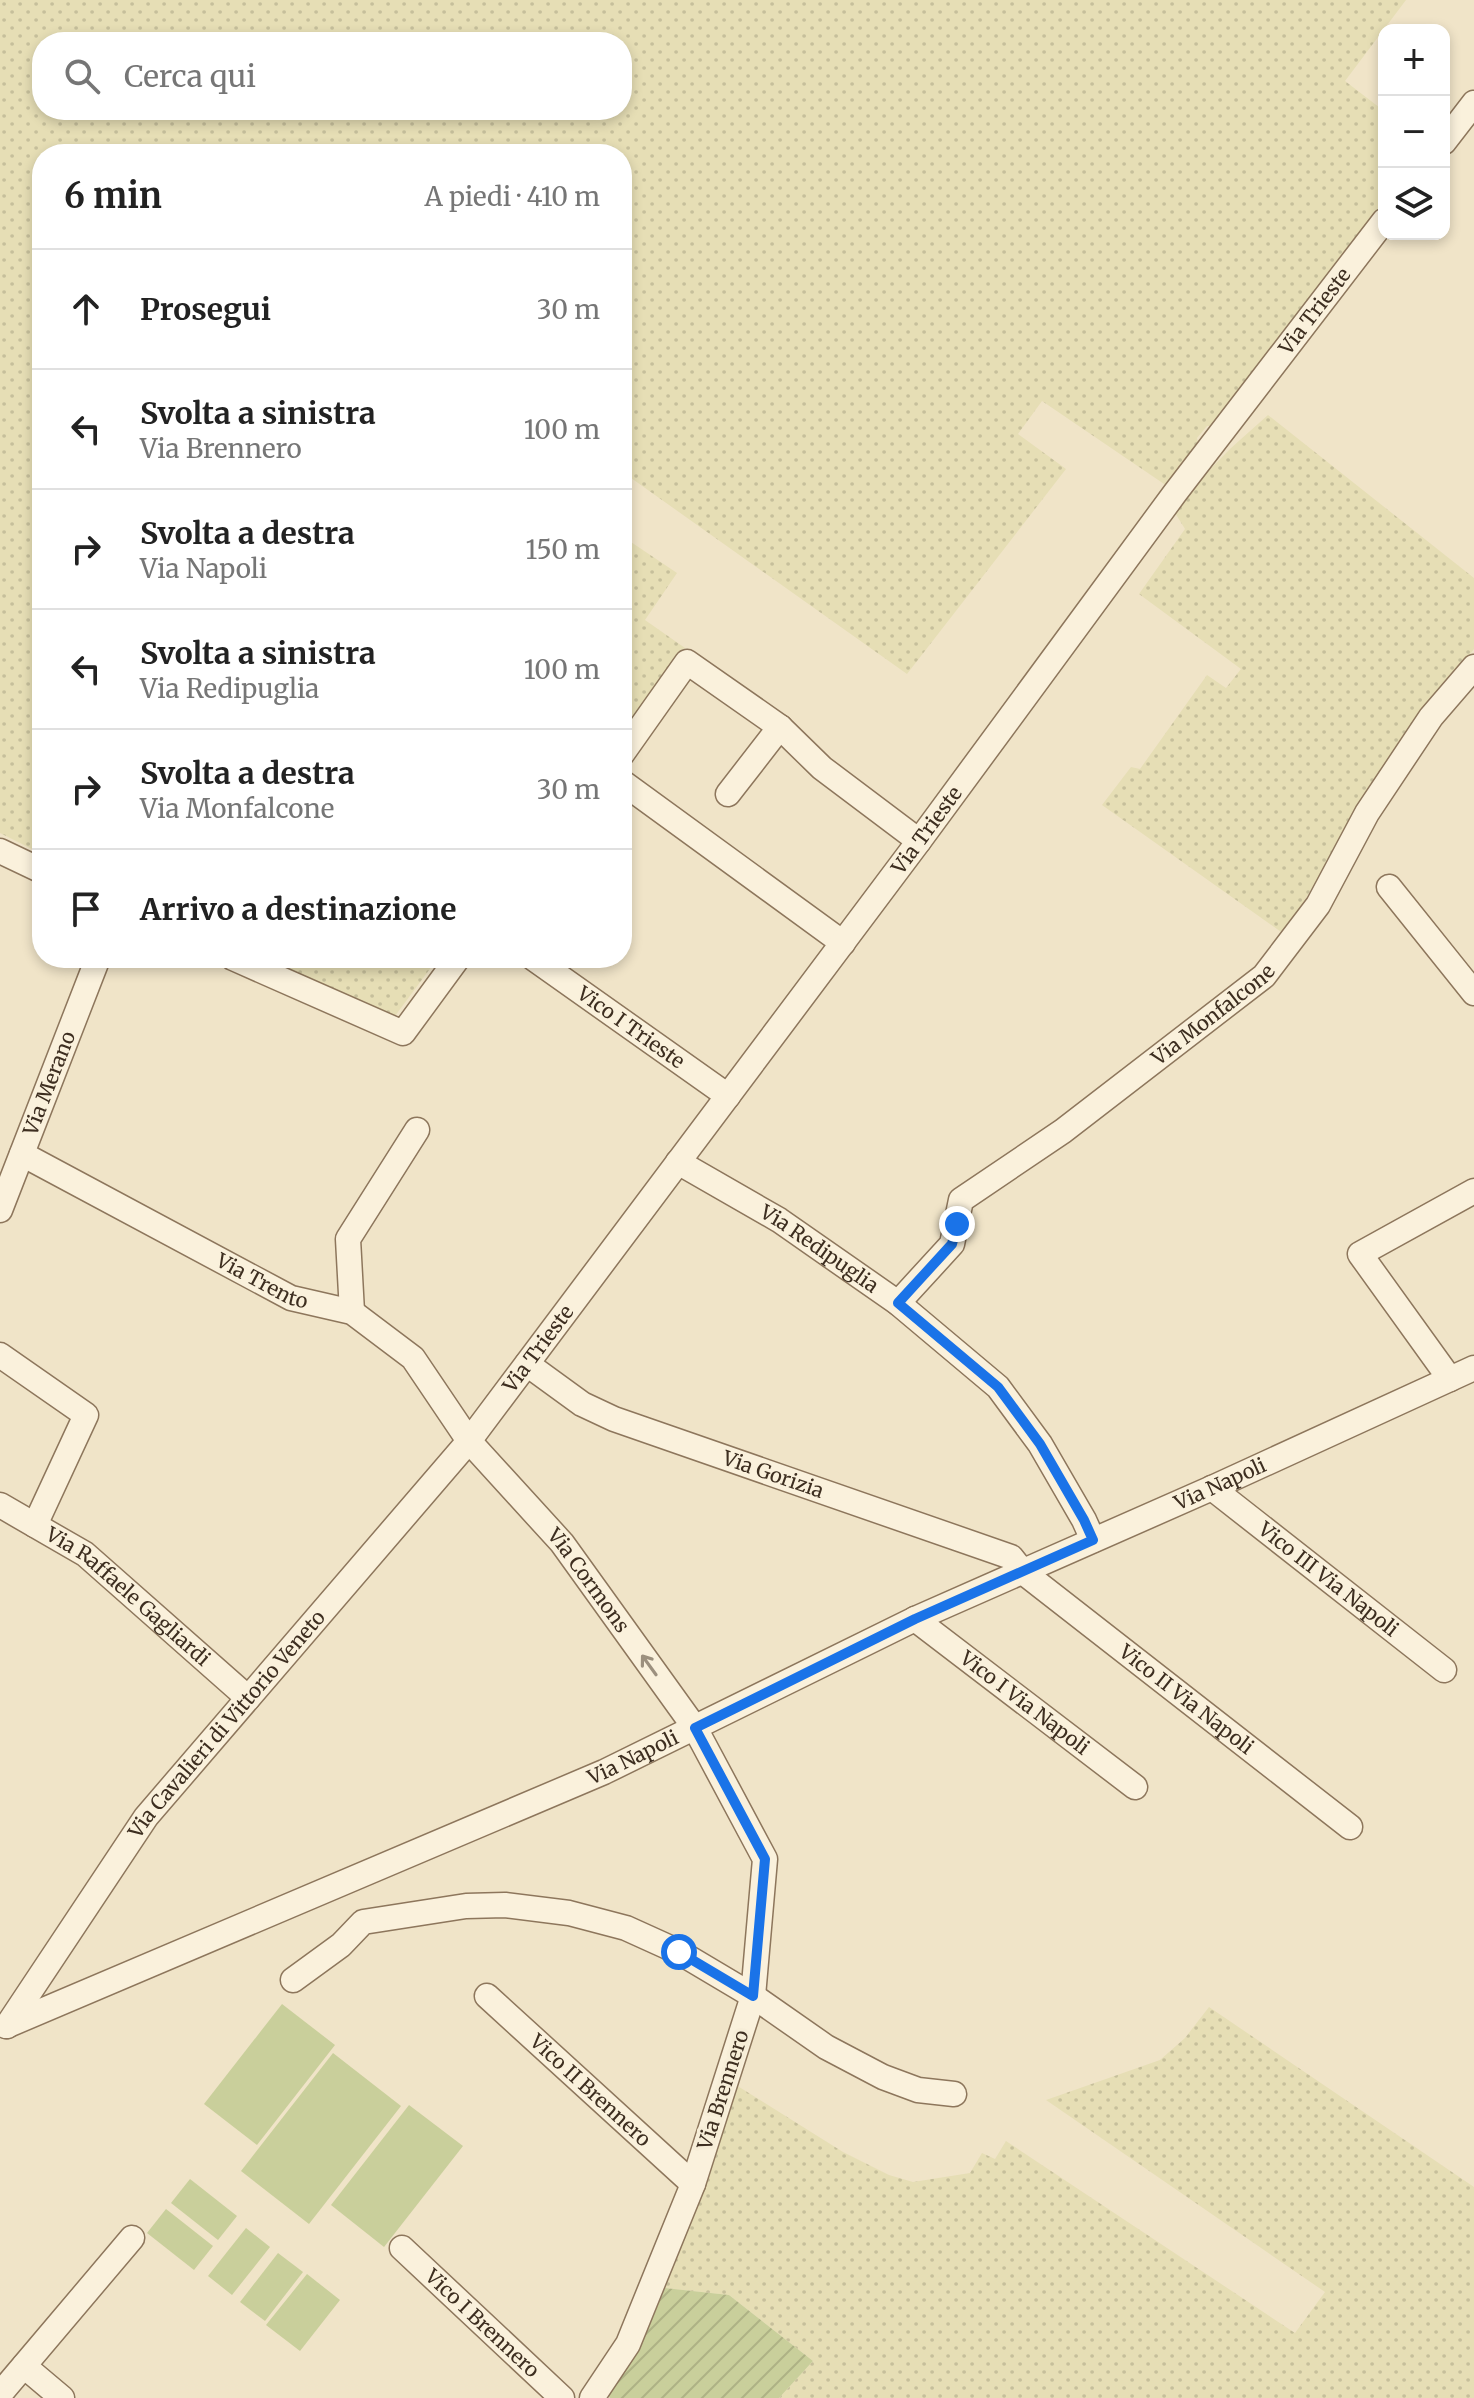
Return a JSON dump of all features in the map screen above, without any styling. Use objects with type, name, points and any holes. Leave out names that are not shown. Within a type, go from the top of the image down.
[{"type":"street","points":[[1450,134],[1474,103]]},
{"type":"street","name":"Via Trieste","points":[[469,1441],[919,841],[1175,493],[1378,229]]},
{"type":"street","points":[[632,740],[687,662],[780,727],[822,768],[919,841]]},
{"type":"street","name":"Via Monfalcone","points":[[898,1303],[952,1244],[961,1200],[1063,1131],[1264,976],[1318,905],[1367,813],[1431,717],[1474,667]]},
{"type":"street","points":[[728,794],[780,727]]},
{"type":"street","points":[[632,789],[843,943]]},
{"type":"street","points":[[0,851],[32,866]]},
{"type":"street","points":[[1389,887],[1474,993]]},
{"type":"street","name":"Via Merano","points":[[0,1210],[94,968]]},
{"type":"street","points":[[256,968],[403,1033],[451,968]]},
{"type":"street","name":"Vico I Trieste","points":[[547,968],[728,1096]]},
{"type":"street","points":[[352,1312],[348,1239],[417,1130]]},
{"type":"street","name":"Via Trento","points":[[22,1154],[291,1298],[352,1312],[413,1358],[469,1441]]},
{"type":"street","name":"Via Redipuglia","points":[[678,1162],[779,1220],[898,1303],[998,1387],[1040,1444],[1093,1540]]},
{"type":"street","points":[[1450,1379],[1360,1254],[1474,1191]]},
{"type":"street","points":[[0,1355],[86,1415],[35,1525]]},
{"type":"street","name":"Via Gorizia","points":[[527,1364],[582,1404],[614,1419],[1011,1557],[1023,1572]]},
{"type":"street","name":"Via Napoli","points":[[4,2027],[604,1772],[915,1619],[1474,1368]]},
{"type":"street","name":"Via Cavalieri di Vittorio Veneto","points":[[4,2027],[146,1817],[469,1441]]},
{"type":"street","name":"Via Cormons","points":[[469,1441],[562,1543],[695,1728]]},
{"type":"street","name":"Vico III Via Napoli","points":[[1212,1488],[1444,1670]]},
{"type":"street","name":"Via Raffaele Gagliardi","points":[[0,1505],[85,1554],[248,1698]]},
{"type":"street","name":"Vico II Via Napoli","points":[[1023,1572],[1350,1827]]},
{"type":"street","name":"Vico I Via Napoli","points":[[915,1619],[1135,1787]]},
{"type":"street","name":"Via Brennero","points":[[592,2398],[628,2344],[693,2184],[753,1996],[765,1859],[695,1728]]},
{"type":"street","points":[[349,1880],[363,1922]]},
{"type":"street","points":[[293,1980],[341,1945],[363,1922],[466,1906],[505,1905],[569,1913],[626,1928],[666,1946],[753,1996],[826,2047],[883,2077],[918,2090],[954,2094]]},
{"type":"street","name":"Vico II Brennero","points":[[487,1996],[693,2184]]},
{"type":"street","points":[[0,2394],[132,2238]]},
{"type":"street","name":"Vico I Brennero","points":[[402,2248],[562,2398]]},
{"type":"street","points":[[24,2366],[62,2398]]},
{"type":"shaded area","points":[[0,0],[1406,0],[1388,24],[1378,24],[1378,37],[1345,81],[1378,106],[1378,216],[1216,426],[1207,426],[1197,438],[1199,447],[1167,486],[1042,401],[1018,434],[1066,469],[907,674],[632,479],[632,144],[32,144],[32,849],[0,833]]},
{"type":"shaded area","points":[[1268,415],[1474,578],[1474,649],[1424,710],[1284,934],[1102,805],[1131,767],[1140,769],[1207,675],[1226,688],[1241,669],[1139,594],[1185,529],[1172,508]]},
{"type":"shaded area","points":[[632,543],[677,573],[645,620],[685,648],[632,720]]},
{"type":"shaded area","points":[[279,968],[431,968],[395,1016],[384,1017]]},
{"type":"shaded area","points":[[1209,2007],[1474,2187],[1474,2398],[779,2398],[813,2361],[729,2295],[665,2288],[697,2207],[736,2085],[843,2152],[889,2175],[913,2182],[970,2173],[982,2153],[995,2159],[1006,2141],[1295,2333],[1325,2292],[1046,2100],[1160,2060],[1185,2038]]},
{"type":"green space","points":[[282,2004],[335,2045],[257,2145],[204,2104]]},
{"type":"green space","points":[[333,2053],[401,2106],[309,2224],[241,2171]]},
{"type":"green space","points":[[409,2105],[463,2146],[384,2247],[331,2205]]},
{"type":"green space","points":[[190,2179],[237,2216],[218,2240],[171,2203]]},
{"type":"green space","points":[[166,2209],[213,2246],[194,2270],[147,2233]]},
{"type":"green space","points":[[246,2228],[270,2247],[232,2295],[208,2276]]},
{"type":"green space","points":[[278,2253],[303,2272],[265,2321],[240,2302]]},
{"type":"green space","points":[[307,2274],[340,2300],[300,2351],[266,2325]]},
{"type":"green space","points":[[665,2288],[729,2295],[813,2361],[779,2398],[610,2398],[607,2395],[643,2341]]},
{"type":"route","points":[[679,1952],[753,1996],[765,1859],[695,1728],[915,1619],[1093,1540],[1040,1444],[998,1387],[898,1303],[952,1244],[957,1224]]}]
